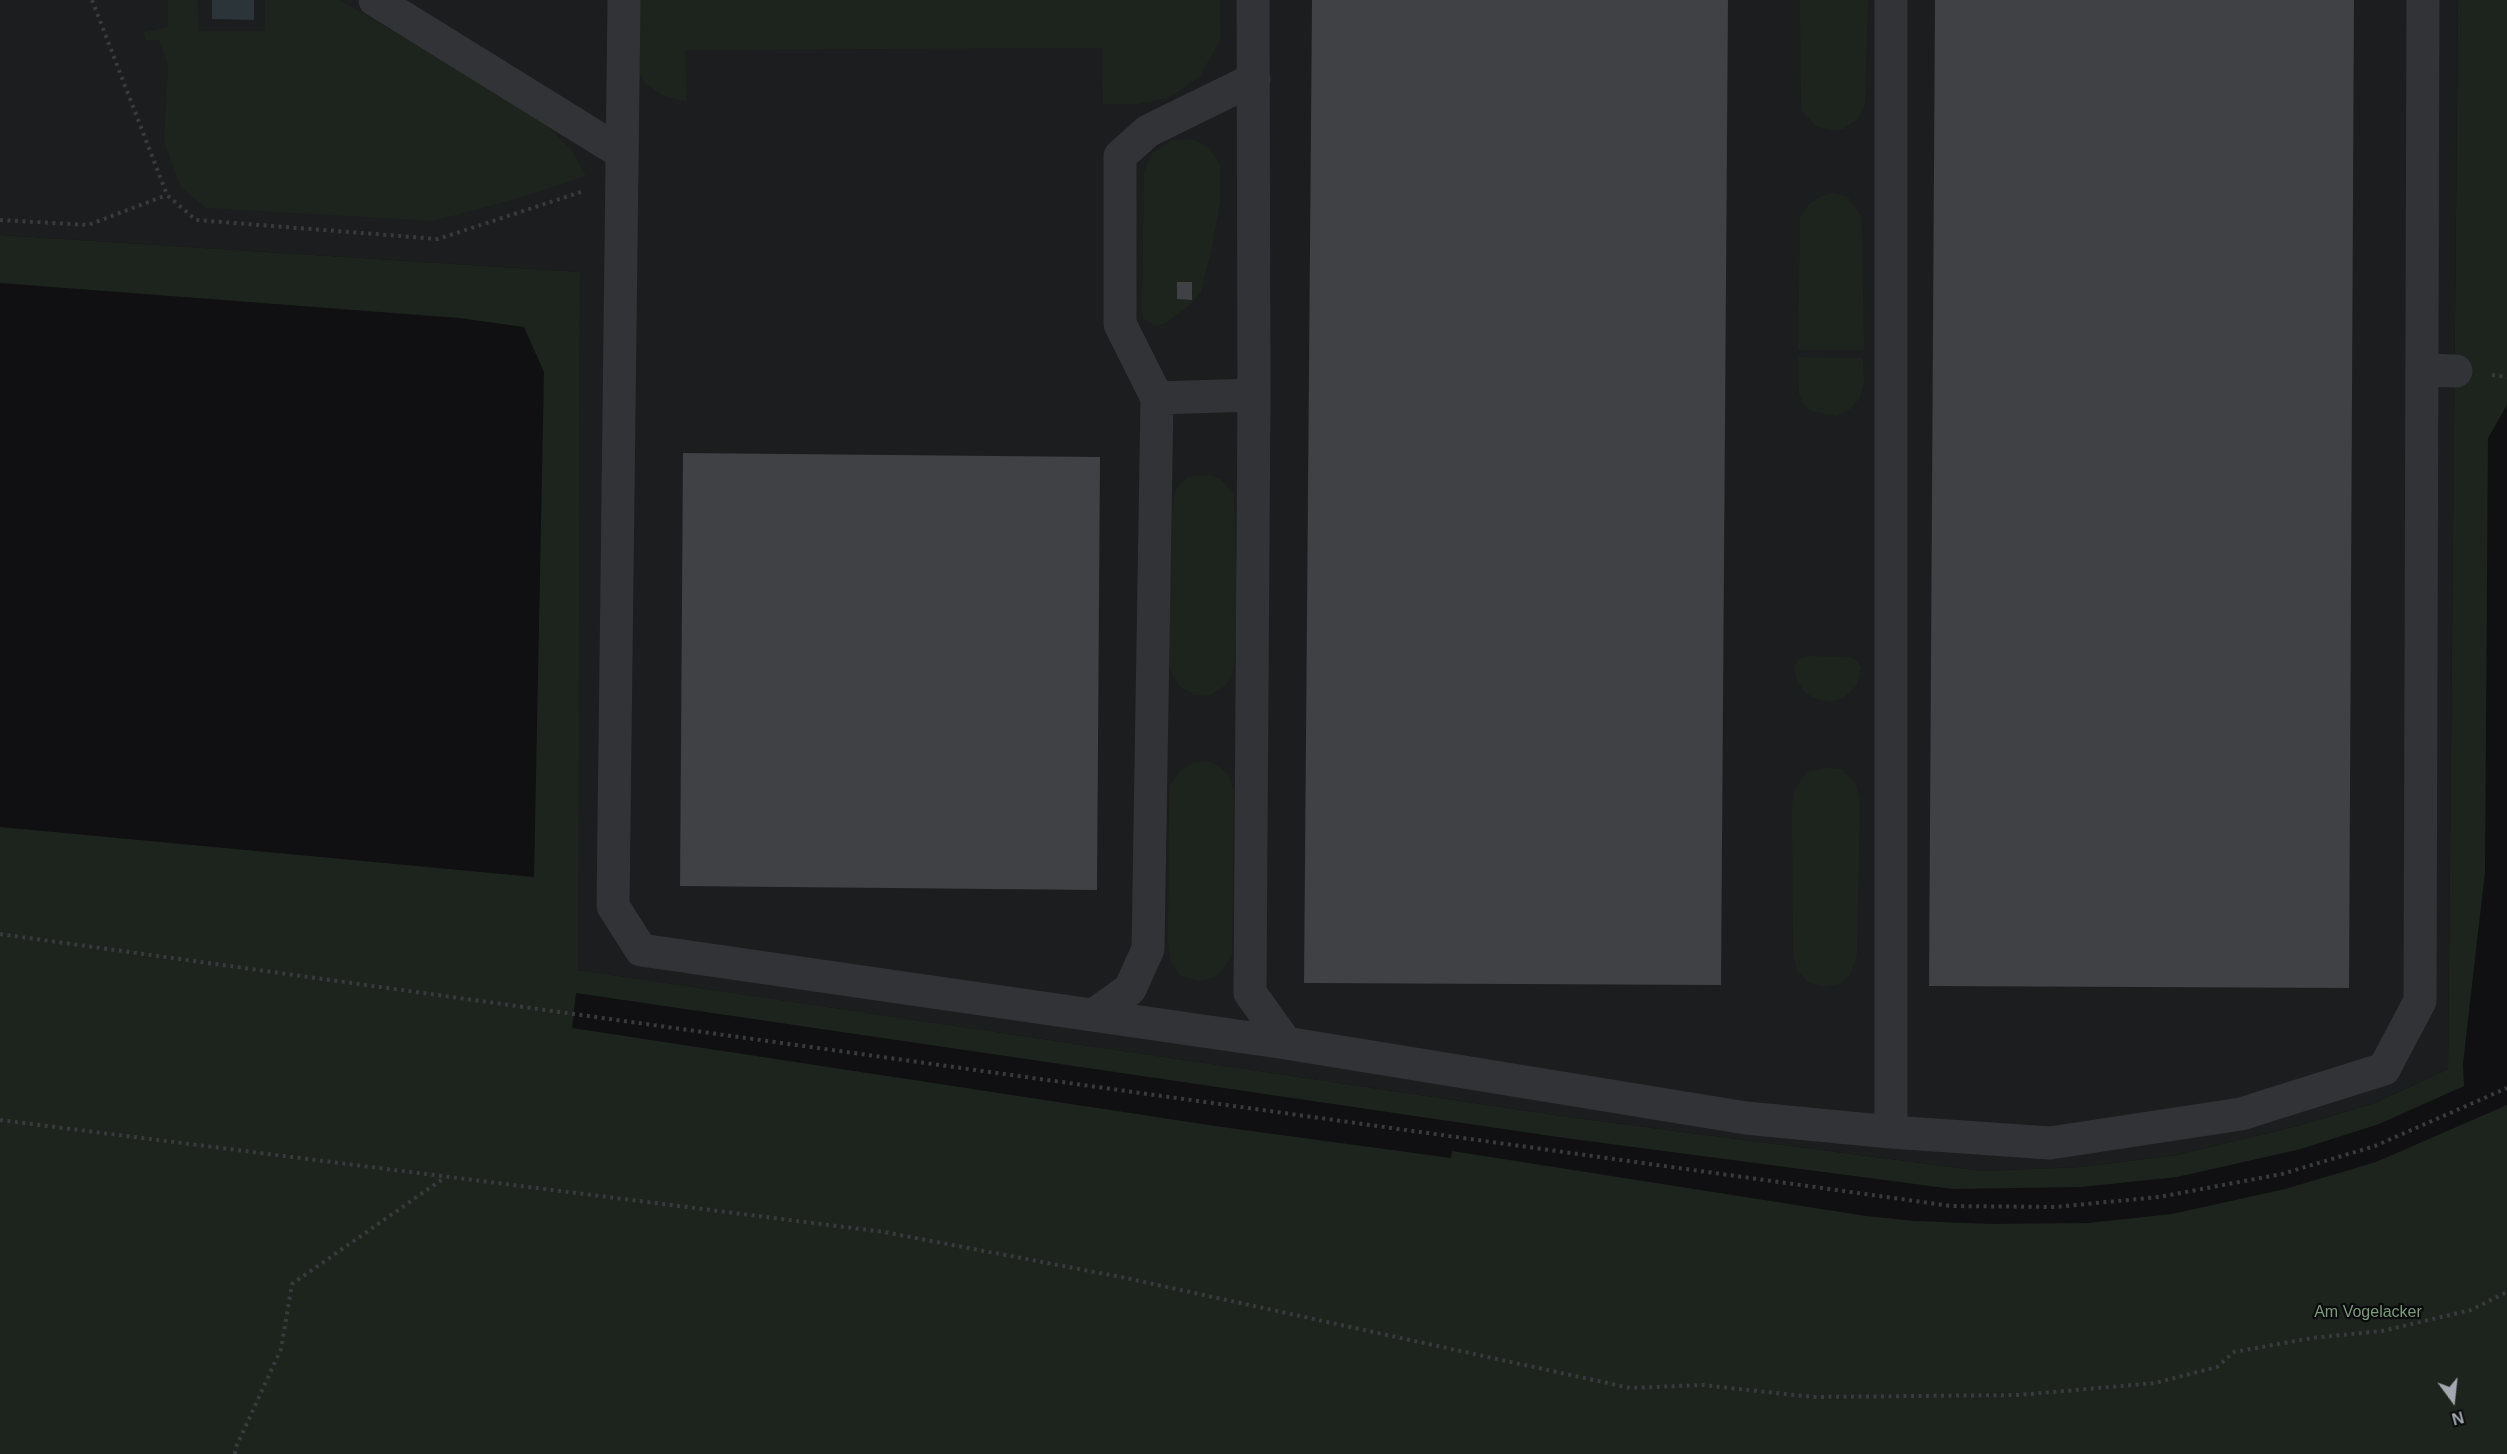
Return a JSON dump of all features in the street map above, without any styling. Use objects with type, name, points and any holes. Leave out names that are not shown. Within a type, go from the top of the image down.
[{"type":"lane","points":[[375,0],[622,165]]},
{"type":"lane","points":[[624,0],[613,906],[641,950],[1286,1043],[1746,1118],[1891,1132],[2050,1143],[2241,1114],[2384,1069],[2420,1001],[2423,0]]},
{"type":"lane","points":[[1253,0],[1254,394],[1250,993],[1286,1043]]},
{"type":"lane","points":[[1891,0],[1891,1132]]},
{"type":"lane","points":[[1094,1015],[1130,989],[1148,949],[1157,398],[1120,324],[1120,156],[1148,131],[1254,78]]},
{"type":"lane","points":[[2423,369],[2456,371]]},
{"type":"lane","points":[[1157,398],[1254,394]]},
{"type":"path","points":[[92,0],[167,195],[196,220],[438,239],[622,165]]},
{"type":"path","points":[[0,220],[87,225],[167,195]]},
{"type":"path","points":[[0,934],[1951,1206],[2055,1207],[2159,1197],[2282,1174],[2375,1146],[2507,1088]]},
{"type":"path","points":[[0,1120],[884,1232],[1121,1277],[1630,1389],[1702,1385],[1813,1397],[2019,1395],[2155,1383],[2217,1367],[2234,1352],[2312,1338],[2382,1331],[2471,1310],[2507,1292]]},
{"type":"path","points":[[235,1454],[236,1447],[281,1349],[292,1284],[445,1178]]},
{"type":"shaded area","points":[[0,0],[2458,0],[2448,1069],[2375,1103],[2297,1126],[2177,1155],[2080,1167],[1982,1171],[1568,1117],[577,970],[580,272],[0,235]]},
{"type":"shaded area","points":[[212,0],[254,0],[254,20],[212,19]]},
{"type":"green space","points":[[168,0],[198,0],[199,31],[265,31],[265,0],[340,0],[542,120],[572,151],[586,176],[529,195],[434,221],[206,208],[181,187],[164,142],[168,66],[159,40],[145,40],[144,32],[168,27]]},
{"type":"green space","points":[[634,0],[1220,0],[1221,38],[1200,76],[1169,98],[1138,104],[1103,104],[1102,48],[685,50],[687,102],[662,95],[645,83],[632,61]]},
{"type":"green space","points":[[1800,0],[1868,0],[1865,105],[1858,119],[1843,129],[1831,130],[1817,127],[1801,110]]},
{"type":"green space","name":"Am Vogelacker","points":[[2458,0],[2507,0],[2507,405],[2488,438],[2485,872],[2463,1063],[2464,1086],[2379,1124],[2301,1149],[2177,1177],[2081,1187],[1953,1189],[1565,1138],[576,993],[572,1028],[1222,1127],[1451,1158],[1452,1151],[1866,1216],[1915,1221],[1991,1224],[2088,1223],[2172,1214],[2285,1189],[2376,1162],[2507,1105],[2507,1454],[0,1454],[0,827],[534,877],[544,372],[524,327],[459,318],[0,283],[0,235],[580,272],[578,970],[1568,1117],[1982,1171],[2080,1167],[2177,1155],[2297,1126],[2375,1103],[2448,1069]]},
{"type":"green space","points":[[1192,139],[1209,148],[1220,164],[1220,203],[1212,247],[1201,292],[1191,304],[1166,323],[1155,326],[1143,318],[1142,309],[1144,172],[1152,153],[1172,140]]},
{"type":"green space","points":[[1834,193],[1848,197],[1862,218],[1864,350],[1798,350],[1800,218],[1808,205],[1821,196]]},
{"type":"green space","points":[[1798,357],[1863,358],[1864,384],[1859,399],[1850,409],[1836,416],[1810,411],[1799,394]]},
{"type":"green space","points":[[1211,475],[1220,479],[1234,495],[1237,609],[1235,660],[1232,674],[1225,686],[1208,696],[1194,695],[1180,687],[1172,673],[1168,659],[1172,511],[1176,488],[1188,477]]},
{"type":"green space","points":[[1807,656],[1850,657],[1856,660],[1861,667],[1857,685],[1843,698],[1831,702],[1813,698],[1804,691],[1796,679],[1794,668],[1799,659]]},
{"type":"green space","points":[[1207,761],[1217,765],[1229,776],[1234,792],[1232,954],[1223,970],[1213,978],[1199,981],[1180,976],[1171,962],[1168,947],[1169,787],[1180,770],[1194,763]]},
{"type":"green space","points":[[1825,768],[1842,769],[1856,784],[1860,803],[1857,954],[1850,976],[1839,984],[1825,987],[1808,982],[1796,969],[1793,954],[1792,806],[1795,788],[1807,772]]},
{"type":"building","points":[[1312,0],[1728,0],[1721,985],[1304,983]]},
{"type":"building","points":[[1935,0],[2354,0],[2349,988],[1929,986]]},
{"type":"building","points":[[1177,282],[1192,282],[1192,300],[1177,299]]},
{"type":"building","points":[[683,453],[1100,457],[1097,890],[680,886]]}]
